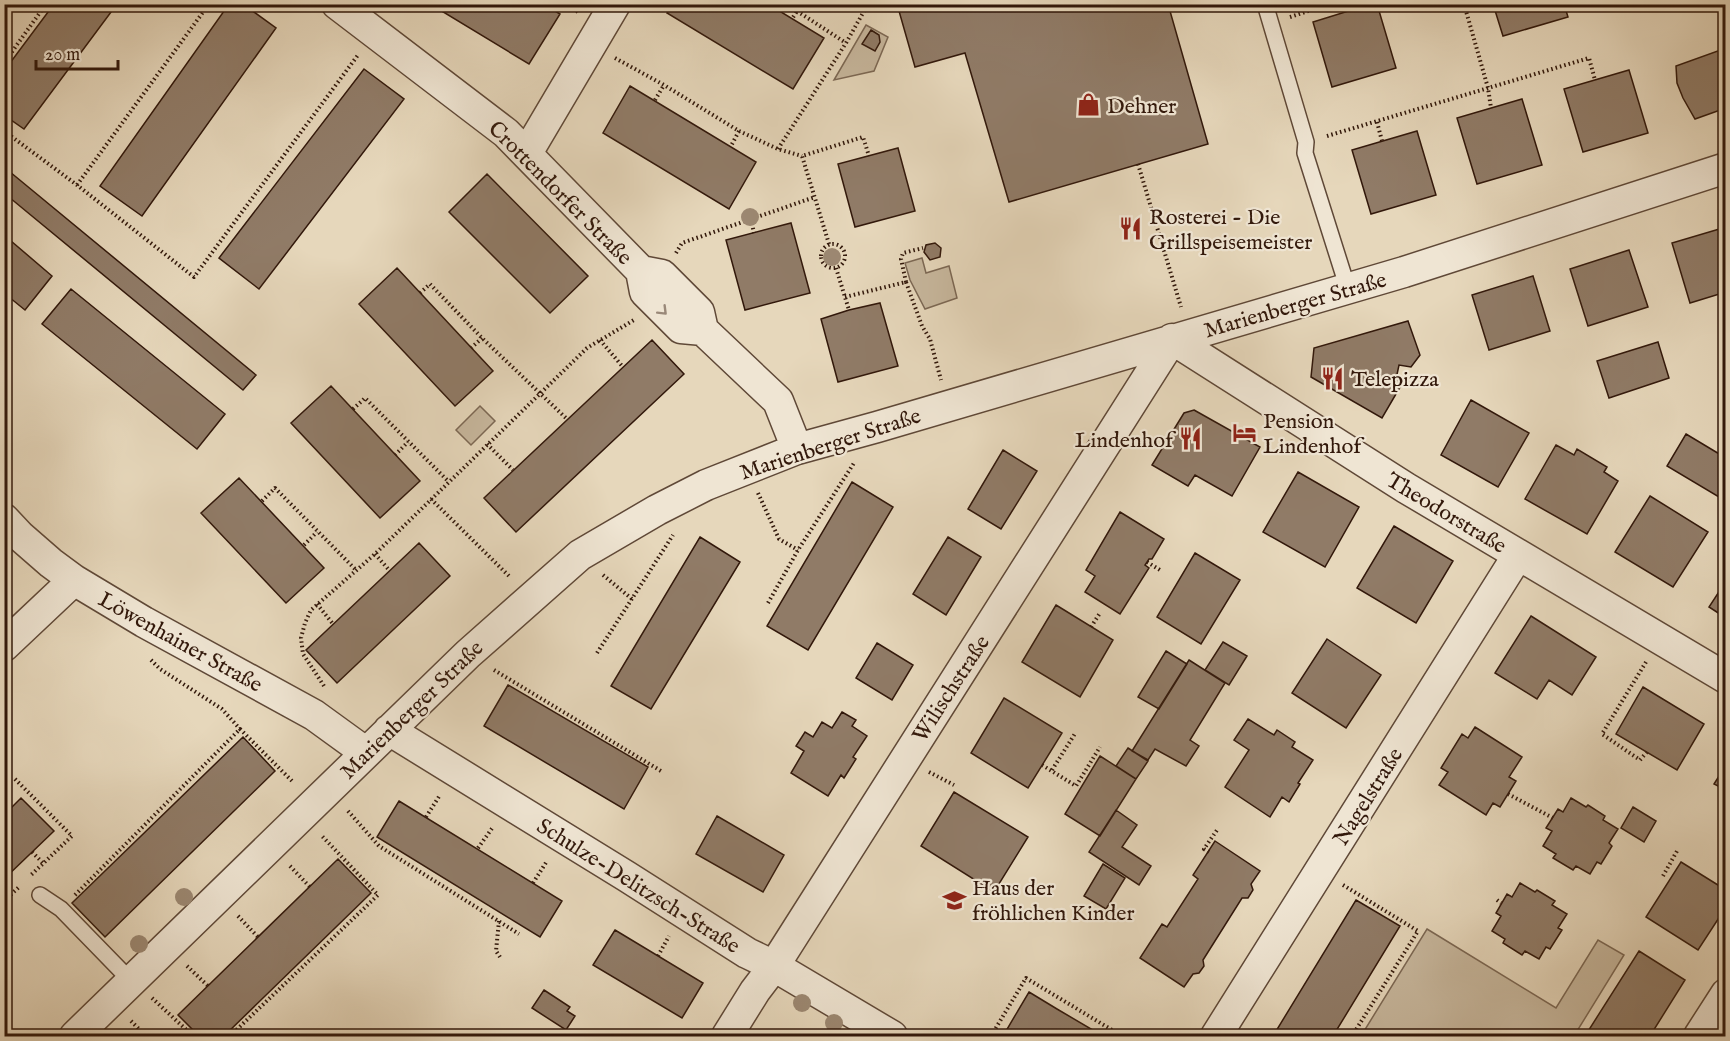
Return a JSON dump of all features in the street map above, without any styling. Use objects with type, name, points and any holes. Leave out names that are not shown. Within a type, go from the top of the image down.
[{"type":"street","name":"Crottendorfer Straße","points":[[337,4],[506,133],[640,271],[645,292],[658,306],[681,328],[703,330]]},
{"type":"street","points":[[527,153],[615,4]]},
{"type":"street","name":"Marienberger Straße","points":[[75,1036],[141,989],[365,753],[530,598],[580,555],[666,505],[706,485],[797,448],[877,427],[1348,289],[1725,168]]},
{"type":"street","name":"Crottendorfer Straße","points":[[640,271],[662,275],[699,312],[703,330],[778,401],[797,448]]},
{"type":"street","name":"Theodorstraße","points":[[1180,337],[1406,488],[1725,678]]},
{"type":"street","name":"Wilischstraße","points":[[727,1036],[1180,337]]},
{"type":"street","name":"Löwenhainer Straße","points":[[4,519],[20,536],[74,580],[144,622],[314,715],[365,753]]},
{"type":"street","name":"Nagelstraße","points":[[1216,1036],[1518,555]]},
{"type":"street","points":[[4,646],[74,580]]},
{"type":"street","name":"Schulze-Delitzsch-Straße","points":[[389,730],[747,953],[774,966],[892,1036]]},
{"type":"street","points":[[1699,1036],[1725,994]]},
{"type":"lane","points":[[1265,4],[1306,142],[1305,153],[1348,289]]},
{"type":"lane","points":[[40,895],[61,909],[141,989]]},
{"type":"path","points":[[4,63],[45,4]]},
{"type":"path","points":[[77,185],[209,4]]},
{"type":"path","points":[[787,4],[846,43]]},
{"type":"path","points":[[778,149],[846,43],[868,4]]},
{"type":"path","points":[[1270,23],[1330,4]]},
{"type":"path","points":[[1464,4],[1488,88],[1491,108]]},
{"type":"path","points":[[792,19],[797,11]]},
{"type":"path","points":[[4,131],[194,277],[375,32]]},
{"type":"path","points":[[591,44],[739,131],[778,149],[802,156],[863,137],[869,156]]},
{"type":"path","points":[[1306,142],[1589,58],[1595,80]]},
{"type":"path","points":[[655,100],[664,85]]},
{"type":"path","points":[[1377,122],[1382,141]]},
{"type":"path","points":[[731,147],[739,131]]},
{"type":"path","points":[[802,156],[829,244]]},
{"type":"path","points":[[1138,164],[1180,337]]},
{"type":"path","points":[[670,262],[682,243],[814,197]]},
{"type":"path","points":[[751,219],[754,233]]},
{"type":"path","points":[[829,244],[839,244],[845,255],[843,262],[836,267],[825,265],[820,258],[821,250],[829,244]]},
{"type":"path","points":[[923,248],[903,253],[901,259],[906,282],[922,326],[930,339],[941,378]]},
{"type":"path","points":[[836,267],[849,310]]},
{"type":"path","points":[[846,297],[906,282]]},
{"type":"path","points":[[420,293],[430,284],[482,338],[567,419]]},
{"type":"path","points":[[314,715],[328,692],[303,654],[301,638],[305,623],[316,604],[375,554],[587,348],[658,306]]},
{"type":"path","points":[[471,348],[482,338]]},
{"type":"path","points":[[600,340],[623,367]]},
{"type":"path","points":[[353,409],[365,398],[448,481]]},
{"type":"path","points":[[768,603],[798,550],[877,427]]},
{"type":"path","points":[[395,454],[408,442]]},
{"type":"path","points":[[487,444],[513,470]]},
{"type":"path","points":[[746,468],[779,539],[798,550]]},
{"type":"path","points":[[262,501],[275,488],[356,570]]},
{"type":"path","points":[[431,499],[530,598]]},
{"type":"path","points":[[304,545],[317,532]]},
{"type":"path","points":[[597,653],[675,533]]},
{"type":"path","points":[[375,554],[389,570]]},
{"type":"path","points":[[580,555],[632,599]]},
{"type":"path","points":[[1147,562],[1160,570]]},
{"type":"path","points":[[316,604],[333,624]]},
{"type":"path","points":[[1091,627],[1100,613]]},
{"type":"path","points":[[468,654],[661,771]]},
{"type":"path","points":[[147,655],[160,669],[222,709],[299,789]]},
{"type":"path","points":[[1643,667],[1602,734],[1640,760],[1647,753]]},
{"type":"path","points":[[61,909],[240,729]]},
{"type":"path","points":[[1052,770],[1076,732]]},
{"type":"path","points":[[1042,765],[1076,786],[1100,747]]},
{"type":"path","points":[[15,779],[72,836],[43,863],[32,852]]},
{"type":"path","points":[[426,817],[442,791]]},
{"type":"path","points":[[1508,794],[1552,818]]},
{"type":"path","points":[[345,807],[379,846],[519,934]]},
{"type":"path","points":[[477,848],[496,823]]},
{"type":"path","points":[[1209,852],[1204,849],[1217,830]]},
{"type":"path","points":[[230,1036],[378,895],[319,833]]},
{"type":"path","points":[[1663,876],[1677,851]]},
{"type":"path","points":[[533,883],[551,856]]},
{"type":"path","points":[[287,863],[310,887]]},
{"type":"path","points":[[1320,871],[1418,931],[1352,1036]]},
{"type":"path","points":[[236,913],[258,937]]},
{"type":"path","points":[[499,921],[496,951],[500,957]]},
{"type":"path","points":[[658,956],[673,929]]},
{"type":"path","points":[[185,963],[208,986]]},
{"type":"path","points":[[991,1036],[1026,978],[1122,1036]]},
{"type":"path","points":[[141,989],[193,1036]]},
{"type":"shaded area","points":[[866,25],[888,37],[874,71],[834,80]]},
{"type":"shaded area","points":[[922,258],[926,273],[949,266],[957,298],[925,309],[910,280],[905,263]]},
{"type":"shaded area","points":[[480,406],[495,421],[471,445],[456,430]]},
{"type":"shaded area","points":[[1427,929],[1556,1008],[1598,940],[1624,955],[1574,1036],[1361,1036]]},
{"type":"building","points":[[54,4],[117,4],[24,129],[4,115],[4,71]]},
{"type":"building","points":[[229,4],[243,4],[276,28],[142,216],[100,186]]},
{"type":"building","points":[[430,4],[544,4],[560,14],[529,64]]},
{"type":"building","points":[[673,4],[768,4],[824,38],[793,89],[667,13]]},
{"type":"building","name":"Dehner","points":[[897,4],[1168,4],[1208,144],[1009,202],[965,53],[915,67]]},
{"type":"building","points":[[1377,4],[1396,68],[1332,87],[1313,22]]},
{"type":"building","points":[[1493,4],[1564,4],[1568,17],[1503,36]]},
{"type":"building","points":[[871,30],[879,35],[880,42],[875,51],[862,44]]},
{"type":"building","points":[[1726,48],[1726,108],[1695,119],[1677,83],[1676,66]]},
{"type":"building","points":[[364,69],[404,99],[259,289],[219,258]]},
{"type":"building","points":[[1629,70],[1648,133],[1583,152],[1564,89]]},
{"type":"building","points":[[630,86],[756,162],[729,209],[603,133]]},
{"type":"building","points":[[1522,99],[1542,165],[1477,184],[1457,118]]},
{"type":"building","points":[[1417,131],[1436,195],[1371,214],[1352,150]]},
{"type":"building","points":[[898,148],[915,211],[855,227],[838,164]]},
{"type":"building","points":[[4,167],[256,375],[243,390],[4,193]]},
{"type":"building","points":[[487,174],[588,276],[550,313],[449,212]]},
{"type":"building","points":[[791,223],[810,293],[745,310],[726,240]]},
{"type":"building","points":[[1726,227],[1726,292],[1690,303],[1672,243]]},
{"type":"building","points":[[4,235],[52,276],[25,310],[4,293]]},
{"type":"building","points":[[935,243],[941,248],[940,257],[930,260],[924,252],[926,245]]},
{"type":"building","points":[[1629,250],[1648,307],[1588,326],[1570,269]]},
{"type":"building","points":[[397,268],[493,371],[455,406],[359,304]]},
{"type":"building","points":[[1533,276],[1550,331],[1489,350],[1472,295]]},
{"type":"building","points":[[71,289],[225,414],[197,449],[42,324]]},
{"type":"building","points":[[880,303],[898,366],[838,382],[821,319]]},
{"type":"building","points":[[1408,321],[1420,355],[1411,367],[1399,365],[1396,379],[1403,382],[1382,418],[1311,377],[1314,348]]},
{"type":"building","points":[[652,340],[684,374],[516,532],[484,498]]},
{"type":"building","points":[[1658,342],[1669,378],[1609,398],[1597,361]]},
{"type":"building","points":[[331,386],[420,481],[380,518],[291,423]]},
{"type":"building","points":[[1471,400],[1529,433],[1498,487],[1441,455]]},
{"type":"building","points":[[1194,410],[1260,447],[1232,496],[1195,475],[1188,486],[1152,465],[1184,413]]},
{"type":"building","points":[[1686,434],[1726,458],[1726,497],[1724,500],[1667,466]]},
{"type":"building","points":[[1556,445],[1574,455],[1577,449],[1607,467],[1604,472],[1618,481],[1587,534],[1525,499]]},
{"type":"building","points":[[1003,450],[1037,471],[1001,529],[968,509]]},
{"type":"building","points":[[1298,472],[1359,507],[1325,567],[1263,532]]},
{"type":"building","points":[[239,478],[324,568],[286,603],[201,513]]},
{"type":"building","points":[[852,482],[893,507],[808,650],[767,626]]},
{"type":"building","points":[[1650,496],[1708,532],[1673,587],[1615,552]]},
{"type":"building","points":[[1120,512],[1164,539],[1152,559],[1149,559],[1145,565],[1149,568],[1120,614],[1085,592],[1095,576],[1086,570]]},
{"type":"building","points":[[1394,526],[1453,561],[1416,623],[1357,588]]},
{"type":"building","points":[[700,537],[740,562],[651,709],[611,686]]},
{"type":"building","points":[[948,537],[981,557],[946,615],[913,594]]},
{"type":"building","points":[[419,543],[450,576],[337,683],[306,650]]},
{"type":"building","points":[[1195,553],[1240,580],[1201,644],[1157,617]]},
{"type":"building","points":[[1726,581],[1726,618],[1709,607]]},
{"type":"building","points":[[1056,605],[1113,640],[1080,697],[1022,662]]},
{"type":"building","points":[[1531,616],[1596,657],[1572,695],[1549,680],[1537,699],[1495,673]]},
{"type":"building","points":[[1327,639],[1381,675],[1346,728],[1292,693]]},
{"type":"building","points":[[1223,642],[1247,656],[1229,685],[1205,670]]},
{"type":"building","points":[[877,643],[913,665],[892,700],[856,678]]},
{"type":"building","points":[[1166,651],[1187,664],[1159,709],[1138,697]]},
{"type":"building","points":[[1189,660],[1225,683],[1190,740],[1199,746],[1186,766],[1155,749],[1148,760],[1132,751]]},
{"type":"building","points":[[508,685],[648,767],[624,809],[484,726]]},
{"type":"building","points":[[1643,687],[1704,724],[1677,770],[1616,734]]},
{"type":"building","points":[[1004,698],[1062,733],[1028,788],[971,753]]},
{"type":"building","points":[[842,712],[856,720],[852,726],[867,736],[853,757],[856,759],[844,778],[841,775],[828,796],[791,773],[804,751],[796,746],[805,732],[813,737],[822,722],[832,728]]},
{"type":"building","points":[[1248,719],[1274,735],[1277,730],[1295,742],[1292,747],[1313,760],[1289,802],[1282,797],[1270,817],[1225,787],[1249,750],[1234,740]]},
{"type":"building","points":[[1475,727],[1522,757],[1509,777],[1516,781],[1500,807],[1493,803],[1486,815],[1439,785],[1448,772],[1441,768],[1462,734],[1468,738]]},
{"type":"building","points":[[243,737],[275,771],[105,937],[72,903]]},
{"type":"building","points":[[1128,748],[1148,761],[1136,779],[1116,766]]},
{"type":"building","points":[[1100,756],[1136,779],[1100,836],[1065,814]]},
{"type":"building","points":[[1726,765],[1726,790],[1714,784]]},
{"type":"building","points":[[954,792],[1028,837],[994,892],[921,846]]},
{"type":"building","points":[[21,798],[54,831],[4,879],[4,815]]},
{"type":"building","points":[[1571,798],[1605,816],[1603,820],[1618,829],[1609,843],[1612,846],[1601,864],[1597,862],[1590,874],[1576,866],[1573,870],[1553,858],[1556,854],[1543,846],[1552,831],[1546,828],[1558,809],[1563,812]]},
{"type":"building","points":[[399,801],[562,901],[540,937],[377,837]]},
{"type":"building","points":[[1633,807],[1656,821],[1644,842],[1621,828]]},
{"type":"building","points":[[1116,810],[1137,825],[1122,847],[1151,866],[1139,885],[1089,852]]},
{"type":"building","points":[[717,816],[784,855],[763,892],[696,854]]},
{"type":"building","points":[[1215,841],[1260,871],[1251,884],[1253,890],[1248,898],[1242,898],[1203,960],[1204,966],[1199,973],[1193,974],[1184,987],[1140,958],[1162,924],[1167,927],[1198,879],[1193,875]]},
{"type":"building","points":[[338,859],[371,893],[224,1036],[199,1036],[178,1015]]},
{"type":"building","points":[[1681,862],[1726,890],[1726,907],[1698,950],[1646,917]]},
{"type":"building","points":[[1103,864],[1125,878],[1106,909],[1084,896]]},
{"type":"building","points":[[1520,883],[1555,901],[1552,905],[1567,914],[1558,928],[1562,930],[1550,949],[1546,947],[1539,959],[1525,951],[1522,955],[1503,943],[1505,939],[1492,931],[1501,916],[1496,913],[1507,894],[1512,897]]},
{"type":"building","points":[[1356,900],[1400,926],[1333,1036],[1273,1036]]},
{"type":"building","points":[[615,930],[703,983],[682,1018],[593,965]]},
{"type":"building","points":[[1639,951],[1685,980],[1650,1036],[1585,1036]]},
{"type":"building","points":[[544,990],[570,1007],[567,1011],[575,1016],[566,1030],[532,1008]]},
{"type":"building","points":[[1029,992],[1057,1009],[1103,1036],[1003,1036]]},
{"type":"place","name":"Dehner","points":[[1089,105]]},
{"type":"place","name":"Rosterei - Die Grillspeisemeister","points":[[1131,229]]},
{"type":"place","name":"Telepizza","points":[[1333,378]]},
{"type":"place","name":"Pension Lindenhof","points":[[1245,433]]},
{"type":"place","name":"Lindenhof","points":[[1191,439]]},
{"type":"place","name":"Haus der fröhlichen Kinder","points":[[954,900]]}]
